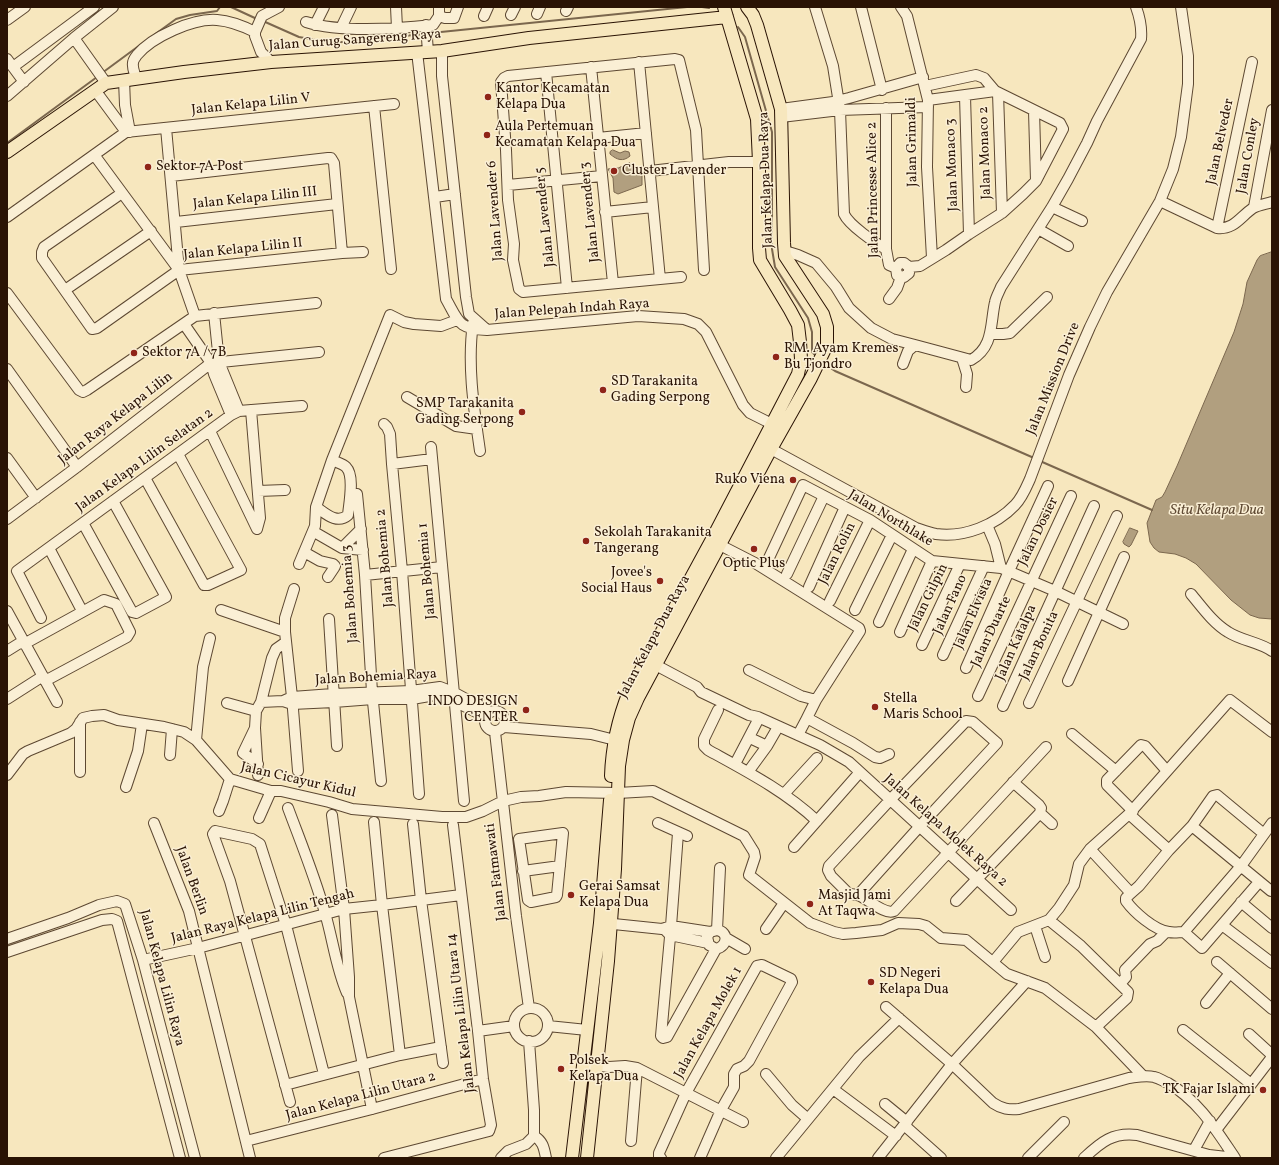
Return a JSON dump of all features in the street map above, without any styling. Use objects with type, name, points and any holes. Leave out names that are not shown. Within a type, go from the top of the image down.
[{"type":"main road","name":"Jalan Kelapa Dua Raya","points":[[587,1158],[597,1066],[614,792],[629,718],[651,662],[716,543],[810,380],[827,345],[827,328],[823,314],[785,256],[781,113],[757,25],[753,15],[746,7]]},
{"type":"main road","name":"Jalan Kelapa Dua Raya","points":[[716,543],[772,424],[798,374],[801,359],[798,325],[760,260],[757,120],[726,12]]},
{"type":"main road","name":"Jalan Curug Sangereng Raya","points":[[7,152],[95,90],[104,81],[124,80],[271,62],[424,50],[442,51],[726,12]]},
{"type":"main road","points":[[798,374],[810,380]]},
{"type":"main road","name":"Jalan Kelapa Dua Raya","points":[[614,792],[611,764],[614,740],[620,713],[629,692],[651,662]]},
{"type":"main road","name":"Jalan Kelapa Dua Raya","points":[[572,1158],[587,1030],[606,923]]},
{"type":"street","points":[[7,20],[25,7]]},
{"type":"street","points":[[24,82],[10,63],[94,7]]},
{"type":"street","points":[[7,96],[74,38],[113,7]]},
{"type":"street","points":[[271,62],[261,52],[255,36],[256,29],[262,16],[279,7]]},
{"type":"street","points":[[324,7],[310,23],[341,28],[426,28],[433,24],[439,10],[445,18],[454,18],[458,7]]},
{"type":"street","points":[[341,28],[351,7]]},
{"type":"street","points":[[396,7],[396,28]]},
{"type":"street","points":[[815,7],[832,66],[839,105],[844,214],[877,244],[886,249]]},
{"type":"street","points":[[861,7],[882,90]]},
{"type":"street","name":"Jalan Grimaldi","points":[[900,7],[907,16],[924,82],[928,104],[927,167],[932,258]]},
{"type":"street","points":[[785,251],[816,263],[836,287],[849,308],[871,328],[892,339],[962,358],[971,360],[979,355],[990,334],[995,300],[1009,274],[1052,207],[1141,39],[1141,24],[1136,7]]},
{"type":"street","name":"Jalan Mission Drive","points":[[771,449],[916,528],[936,534],[954,534],[970,531],[987,525],[1008,512],[1015,505],[1033,470],[1069,375],[1090,327],[1107,292],[1160,201],[1173,169],[1187,103],[1188,84],[1188,56],[1181,7]]},
{"type":"street","points":[[136,78],[133,63],[134,59],[142,50],[168,32],[187,25],[216,20],[240,24],[256,29]]},
{"type":"street","points":[[426,28],[424,50],[435,197],[446,299],[457,320],[472,330]]},
{"type":"street","points":[[74,38],[104,81]]},
{"type":"street","points":[[442,51],[442,76],[466,297],[469,314],[473,319],[470,341],[472,385],[480,451]]},
{"type":"street","points":[[546,72],[639,62],[679,60],[681,63],[696,130],[704,270]]},
{"type":"street","points":[[639,62],[660,279]]},
{"type":"street","name":"Jalan Belveder","points":[[1217,228],[1252,62]]},
{"type":"street","name":"Jalan Lavender 3","points":[[591,67],[613,283]]},
{"type":"street","name":"Jalan Lavender 6","points":[[546,72],[508,76],[501,82],[508,200],[514,244],[513,260],[516,282],[519,289],[523,292],[567,288]]},
{"type":"street","name":"Jalan Lavender 5","points":[[546,72],[567,288]]},
{"type":"street","points":[[781,113],[839,105],[882,90],[924,82],[976,75],[984,78],[996,92],[1060,123],[1063,128],[1036,181],[1002,213],[920,266],[909,267],[904,263],[900,263],[897,288],[889,299]]},
{"type":"street","points":[[124,80],[128,132]]},
{"type":"street","points":[[95,90],[128,132]]},
{"type":"street","points":[[839,105],[886,108],[928,104],[965,96],[996,92]]},
{"type":"street","name":"Jalan Monaco 2","points":[[996,92],[1002,213]]},
{"type":"street","name":"Jalan Monaco 3","points":[[965,96],[969,234]]},
{"type":"street","name":"Jalan Kelapa Lilin V","points":[[128,132],[394,104]]},
{"type":"street","points":[[374,106],[391,269]]},
{"type":"street","name":"Jalan Princesse Alice 2","points":[[886,108],[886,249],[890,265],[898,273]]},
{"type":"street","name":"Jalan Conley","points":[[1254,207],[1272,110]]},
{"type":"street","points":[[1034,111],[1036,181]]},
{"type":"street","points":[[166,128],[176,222],[179,270],[195,316]]},
{"type":"street","points":[[7,217],[128,132]]},
{"type":"street","points":[[598,138],[646,134]]},
{"type":"street","points":[[95,156],[179,270]]},
{"type":"street","points":[[171,176],[331,158],[334,163],[342,253]]},
{"type":"street","points":[[650,171],[729,162],[759,162]]},
{"type":"street","points":[[508,185],[602,176]]},
{"type":"street","points":[[122,193],[44,248],[42,258],[65,290],[151,231]]},
{"type":"street","points":[[435,197],[455,194]]},
{"type":"street","points":[[1160,201],[1217,228],[1225,229],[1229,228],[1254,207],[1272,202]]},
{"type":"street","name":"Jalan Kelapa Lilin III","points":[[176,222],[337,204]]},
{"type":"street","points":[[606,212],[653,207]]},
{"type":"street","points":[[1052,207],[1082,221]]},
{"type":"street","points":[[1038,229],[1068,246]]},
{"type":"street","name":"Jalan Kelapa Lilin II","points":[[65,290],[92,329],[94,329],[179,270],[363,252]]},
{"type":"street","points":[[567,288],[681,277]]},
{"type":"street","points":[[7,293],[79,390],[83,392],[195,316],[316,303]]},
{"type":"street","points":[[446,299],[466,297]]},
{"type":"street","points":[[990,334],[1010,333],[1047,297]]},
{"type":"street","points":[[214,314],[215,362]]},
{"type":"street","points":[[299,564],[314,526],[316,506],[332,460],[390,314],[404,322],[414,324],[441,326],[457,320]]},
{"type":"street","name":"Jalan Pelepah Indah Raya","points":[[472,330],[487,330],[638,316],[684,319],[698,324],[706,332],[743,405],[750,413],[772,424]]},
{"type":"street","name":"Jalan Pelepah Indah Raya","points":[[473,319],[487,330]]},
{"type":"street","points":[[184,324],[215,362],[235,413],[251,410],[302,406]]},
{"type":"street","points":[[903,364],[908,351],[915,346]]},
{"type":"street","points":[[215,362],[319,352]]},
{"type":"street","points":[[962,358],[967,374],[966,387]]},
{"type":"street","name":"Jalan Raya Kelapa Lilin","points":[[7,519],[215,362]]},
{"type":"street","points":[[7,368],[77,467]]},
{"type":"street","points":[[406,397],[456,426],[477,429]]},
{"type":"street","points":[[210,431],[257,529],[260,518],[251,410]]},
{"type":"street","name":"Jalan Kelapa Lilin Selatan 2","points":[[41,618],[18,571],[235,413]]},
{"type":"street","name":"Jalan Bohemia 2","points":[[384,424],[390,434],[419,794]]},
{"type":"street","name":"Jalan Bohemia 1","points":[[431,447],[464,801]]},
{"type":"street","points":[[145,478],[204,585],[208,585],[241,570],[178,454]]},
{"type":"street","points":[[7,458],[36,498]]},
{"type":"street","points":[[316,506],[337,519],[344,518],[348,515],[351,483],[350,473],[346,467],[332,460]]},
{"type":"street","points":[[392,464],[432,460]]},
{"type":"street","name":"Jalan Northlake","points":[[768,560],[803,485],[870,520],[932,561],[984,566],[1005,570],[1031,580],[1123,624]]},
{"type":"street","name":"Jalan Elvista","points":[[966,668],[1005,570],[1048,486]]},
{"type":"street","points":[[258,492],[285,490]]},
{"type":"street","name":"Jalan Bohemia 3","points":[[358,494],[381,781]]},
{"type":"street","points":[[787,574],[824,496]]},
{"type":"street","name":"Jalan Dosier","points":[[1031,580],[1072,496]]},
{"type":"street","points":[[83,523],[132,612],[136,613],[166,597],[113,501]]},
{"type":"street","name":"Jalan Katalpa","points":[[1004,706],[1094,506]]},
{"type":"street","points":[[809,587],[845,507]]},
{"type":"street","name":"Jalan Bonita","points":[[1029,703],[1117,516]]},
{"type":"street","name":"Jalan Rolin","points":[[830,601],[870,520]]},
{"type":"street","points":[[987,525],[1005,570]]},
{"type":"street","points":[[342,548],[361,529]]},
{"type":"street","points":[[316,533],[342,548],[363,550]]},
{"type":"street","points":[[855,610],[892,535]]},
{"type":"street","points":[[716,543],[768,571],[859,628],[860,631],[816,700],[798,735]]},
{"type":"street","points":[[49,548],[80,607]]},
{"type":"street","points":[[879,622],[913,549]]},
{"type":"street","points":[[304,552],[320,561],[333,564],[335,566],[328,577]]},
{"type":"street","points":[[1068,681],[1124,557]]},
{"type":"street","points":[[900,632],[932,561]]},
{"type":"street","name":"Jalan Gilpin","points":[[922,644],[960,564]]},
{"type":"street","name":"Jalan Fano","points":[[943,655],[984,566]]},
{"type":"street","points":[[365,575],[442,567]]},
{"type":"street","name":"Jalan Duarte","points":[[978,696],[1031,580]]},
{"type":"street","points":[[294,589],[285,618],[289,700],[298,771]]},
{"type":"street","points":[[1191,594],[1210,617],[1229,633],[1272,651]]},
{"type":"street","points":[[7,651],[104,600],[116,604],[130,632],[127,637],[44,679],[7,700]]},
{"type":"street","points":[[221,610],[286,637]]},
{"type":"street","points":[[7,611],[57,702]]},
{"type":"street","points":[[329,619],[337,746]]},
{"type":"street","points":[[258,775],[255,728],[259,706],[272,658],[276,649],[286,637]]},
{"type":"street","points":[[196,740],[204,667],[210,638]]},
{"type":"street","name":"Jalan Kelapa Molek Raya 2","points":[[651,662],[697,687],[701,692],[749,715],[820,745],[849,762],[1011,910]]},
{"type":"street","points":[[749,670],[801,696],[816,700]]},
{"type":"street","name":"Jalan Bohemia Raya","points":[[227,703],[259,706],[289,700],[435,695],[454,697],[488,714]]},
{"type":"street","points":[[993,962],[1018,932],[1049,920],[1074,885],[1079,864],[1090,849],[1131,813],[1230,700],[1271,730]]},
{"type":"street","points":[[718,710],[704,739],[704,746],[708,750],[784,794],[801,806],[817,821]]},
{"type":"street","points":[[500,729],[506,720],[503,714],[497,711],[488,714],[485,724],[489,730],[500,729],[591,734],[614,740]]},
{"type":"street","name":"Jalan Cicayur Kidul","points":[[7,775],[23,754],[71,733],[76,729],[83,718],[104,715],[118,720],[184,732],[196,740],[230,779],[271,791],[281,791],[352,809],[442,817],[466,817],[504,801],[521,797],[566,792],[653,791],[744,836],[754,852],[755,857],[749,875],[784,903]]},
{"type":"street","points":[[734,764],[750,738],[758,718]]},
{"type":"street","points":[[807,718],[875,757],[880,758],[889,754]]},
{"type":"street","points":[[80,722],[80,772]]},
{"type":"street","points":[[858,895],[997,744],[973,722],[966,722],[890,800],[828,869],[832,876],[848,894],[858,895],[887,911],[894,911],[1046,747]]},
{"type":"street","points":[[126,787],[138,751],[142,724]]},
{"type":"street","points":[[748,772],[767,746],[778,727]]},
{"type":"street","points":[[170,755],[172,729]]},
{"type":"street","name":"Jalan Fatmawati","points":[[500,729],[504,801],[513,887],[529,1008]]},
{"type":"street","points":[[1072,734],[1116,771]]},
{"type":"street","points":[[750,738],[767,746]]},
{"type":"street","points":[[1167,772],[1144,745],[1140,746],[1107,780],[1107,785],[1131,813],[1169,850]]},
{"type":"street","points":[[784,794],[817,758]]},
{"type":"street","points":[[794,847],[860,772]]},
{"type":"street","points":[[219,811],[230,779]]},
{"type":"street","points":[[1013,782],[1039,805],[1040,813],[1052,824]]},
{"type":"street","points":[[259,818],[271,791]]},
{"type":"street","points":[[1259,882],[1202,948],[1184,932],[1166,932],[1157,928],[1130,907],[1126,900],[1192,826],[1213,796],[1216,795],[1264,834]]},
{"type":"street","points":[[288,808],[326,914],[340,978],[349,997]]},
{"type":"street","points":[[956,901],[1040,813]]},
{"type":"street","points":[[332,815],[344,909],[349,997],[372,1109]]},
{"type":"street","points":[[374,822],[382,905],[400,1055]]},
{"type":"street","name":"Jalan Berlin","points":[[154,823],[189,911],[198,948]]},
{"type":"street","points":[[658,823],[683,835],[668,930],[661,1036],[663,1038],[667,1037],[712,946]]},
{"type":"street","points":[[1184,932],[1241,866],[1272,823]]},
{"type":"street","points":[[413,824],[421,900],[443,1063]]},
{"type":"street","name":"Jalan Kelapa Lilin Utara 14","points":[[384,1158],[489,1131],[491,1128],[482,1079],[478,1031],[453,825]]},
{"type":"street","points":[[1192,826],[1271,891]]},
{"type":"street","points":[[290,1102],[230,881],[213,834],[215,831],[252,839],[260,844],[286,925],[324,1074]]},
{"type":"street","points":[[563,833],[560,866],[556,897],[531,902],[528,900],[524,885],[519,839],[563,833]]},
{"type":"street","points":[[1090,849],[1130,894]]},
{"type":"street","points":[[523,871],[560,866]]},
{"type":"street","points":[[712,946],[707,937],[714,931],[720,868]]},
{"type":"street","points":[[513,887],[524,885]]},
{"type":"street","name":"Jalan Raya Kelapa Lilin Tengah","points":[[143,960],[198,948],[344,909],[461,895]]},
{"type":"street","name":"Jalan Kelapa Lilin Raya","points":[[7,940],[99,905],[118,902],[125,904],[143,960],[195,1158]]},
{"type":"street","points":[[116,920],[122,902]]},
{"type":"street","points":[[1241,902],[1272,928]]},
{"type":"street","points":[[766,929],[784,903],[810,923],[820,928],[841,934],[879,930],[900,923],[922,924],[942,938],[962,939],[969,942],[1007,974],[1045,988],[1096,1027],[1143,1076]]},
{"type":"street","points":[[99,905],[105,912],[102,920]]},
{"type":"street","name":"Jalan Kelapa Lilin Raya","points":[[7,952],[102,920],[116,920],[180,1158]]},
{"type":"street","points":[[1049,920],[1081,946],[1128,992],[1127,998],[1096,1027]]},
{"type":"street","points":[[606,923],[668,930],[723,932],[726,938],[745,949]]},
{"type":"street","points":[[1222,925],[1272,963]]},
{"type":"street","points":[[1035,926],[1045,957]]},
{"type":"street","points":[[668,930],[712,946],[723,946],[726,938]]},
{"type":"street","points":[[1120,984],[1126,977],[1125,970],[1150,944],[1157,941],[1166,932]]},
{"type":"street","points":[[198,948],[250,1158]]},
{"type":"street","points":[[1217,962],[1272,1010]]},
{"type":"street","name":"Jalan Kelapa Molek 1","points":[[660,1156],[686,1093],[759,964],[790,979],[792,982],[749,1061],[744,1066],[737,1069],[734,1074],[734,1087],[721,1110]]},
{"type":"street","points":[[1206,1003],[1230,973]]},
{"type":"street","points":[[878,1158],[952,1064],[1027,981]]},
{"type":"street","points":[[886,1007],[952,1064],[993,1103],[1001,1108],[1008,1110],[1029,1107],[1129,1078],[1143,1076],[1156,1077],[1176,1089],[1198,1106],[1235,1158]]},
{"type":"street","points":[[529,1008],[537,1009],[544,1014],[548,1022],[547,1031],[539,1040],[529,1041],[519,1036],[514,1026],[518,1014],[529,1008]]},
{"type":"street","points":[[776,1158],[859,1057],[899,1018]]},
{"type":"street","points":[[478,1031],[514,1026]]},
{"type":"street","points":[[548,1026],[587,1030]]},
{"type":"street","points":[[1183,1030],[1251,1084]]},
{"type":"street","points":[[1216,1130],[1272,1056],[1249,1034]]},
{"type":"street","points":[[501,1158],[508,1151],[526,1144],[534,1136],[534,1110],[529,1041]]},
{"type":"street","points":[[285,1085],[400,1055],[440,1047]]},
{"type":"street","points":[[584,1064],[637,1068],[743,1122]]},
{"type":"street","points":[[631,1140],[637,1068]]},
{"type":"street","points":[[158,1077],[172,1072]]},
{"type":"street","points":[[766,1074],[792,1105],[808,1119]]},
{"type":"street","name":"Jalan Kelapa Lilin Utara 2","points":[[246,1141],[482,1079]]},
{"type":"street","points":[[833,1089],[896,1136]]},
{"type":"street","points":[[885,1104],[941,1158]]},
{"type":"street","points":[[700,1158],[721,1110]]},
{"type":"street","points":[[1194,1150],[1210,1121]]},
{"type":"street","points":[[1028,1158],[1064,1122]]},
{"type":"street","points":[[1084,1158],[1106,1140],[1120,1135],[1129,1134],[1194,1150],[1209,1156],[1235,1158]]},
{"type":"street","points":[[534,1136],[543,1144],[546,1158]]},
{"type":"water","points":[[613,150],[620,153],[625,151],[629,152],[630,156],[622,160],[615,158],[610,154]]},
{"type":"water","points":[[630,163],[632,165],[632,170],[635,172],[639,171],[642,176],[642,185],[618,194],[614,192],[613,178],[608,169],[618,168]]},
{"type":"water","name":"Situ Kelapa Dua","points":[[1272,252],[1272,619],[1259,618],[1250,615],[1231,600],[1196,564],[1186,558],[1175,554],[1159,552],[1150,542],[1147,523],[1156,500],[1162,497],[1177,466],[1234,332],[1243,304],[1247,282],[1257,260],[1260,256]]},
{"type":"water","points":[[1130,528],[1138,531],[1129,547],[1123,542]]},
{"type":"waterway","points":[[154,35],[176,19],[190,15],[217,11],[220,7]]},
{"type":"waterway","points":[[231,7],[257,19]]},
{"type":"waterway","points":[[431,33],[687,7]]},
{"type":"waterway","points":[[702,7],[709,8]]},
{"type":"waterway","points":[[263,21],[299,37],[332,43],[424,34]]},
{"type":"waterway","points":[[738,27],[745,37],[772,132],[772,249],[775,267],[808,318],[812,332],[812,352],[817,357]]},
{"type":"waterway","points":[[102,73],[140,45]]},
{"type":"waterway","points":[[7,143],[97,77]]},
{"type":"waterway","points":[[823,363],[835,371],[1034,458]]},
{"type":"waterway","points":[[1040,461],[1152,510]]},
{"type":"place","name":"Kantor Kecamatan Kelapa Dua","points":[[488,97]]},
{"type":"place","name":"Aula Pertemuan Kecamatan Kelapa Dua","points":[[487,135]]},
{"type":"place","name":"Sektor 7A Post","points":[[148,167]]},
{"type":"place","name":"Cluster Lavender","points":[[614,171]]},
{"type":"place","name":"Sektor 7A / 7B","points":[[134,353]]},
{"type":"place","name":"RM. Ayam Kremes Bu Tjondro","points":[[776,357]]},
{"type":"place","name":"SD Tarakanita Gading Serpong","points":[[603,390]]},
{"type":"place","name":"SMP Tarakanita Gading Serpong","points":[[522,412]]},
{"type":"place","name":"Ruko Viena","points":[[793,480]]},
{"type":"place","name":"Sekolah Tarakanita Tangerang","points":[[586,541]]},
{"type":"place","name":"Optic Plus","points":[[754,549]]},
{"type":"place","name":"Jovee's Social Haus","points":[[660,581]]},
{"type":"place","name":"Stella Maris School","points":[[875,707]]},
{"type":"place","name":"INDO DESIGN CENTER","points":[[526,710]]},
{"type":"place","name":"Gerai Samsat Kelapa Dua","points":[[571,895]]},
{"type":"place","name":"Masjid Jami At Taqwa","points":[[810,904]]},
{"type":"place","name":"SD Negeri Kelapa Dua","points":[[871,982]]},
{"type":"place","name":"Polsek Kelapa Dua","points":[[561,1069]]},
{"type":"place","name":"TK Fajar Islami","points":[[1263,1090]]}]
